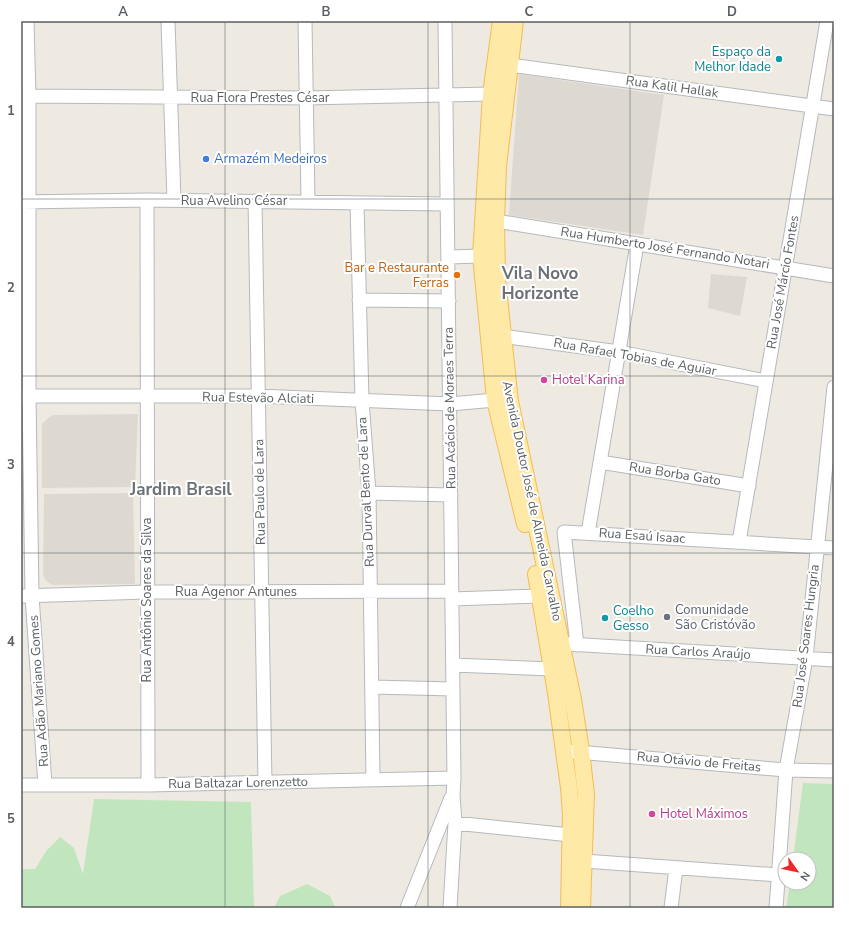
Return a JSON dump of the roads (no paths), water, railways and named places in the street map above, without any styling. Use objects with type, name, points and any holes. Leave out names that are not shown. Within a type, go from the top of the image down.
[{"type":"main road","name":"Avenida Doutor José de Almeida Carvalho","points":[[501,21],[491,94],[481,256],[494,400],[521,508],[540,596],[552,669],[573,751],[586,794],[582,908]]},
{"type":"main road","name":"Avenida Doutor José de Almeida Carvalho","points":[[515,21],[498,166],[496,221],[497,279],[510,401],[569,645],[573,699],[569,908]]},
{"type":"street","name":"Rua Adão Mariano Gomes","points":[[27,21],[24,49],[29,96],[25,203],[26,596],[45,785]]},
{"type":"street","points":[[168,21],[174,200]]},
{"type":"street","points":[[305,21],[308,201]]},
{"type":"street","name":"Rua Acácio de Moraes Terra","points":[[445,21],[453,665],[453,795],[455,823],[450,908]]},
{"type":"street","name":"Rua José Márcio Fontes","points":[[739,542],[827,21]]},
{"type":"street","name":"Rua Kalil Hallak","points":[[510,65],[834,109]]},
{"type":"street","name":"Rua Flora Prestes César","points":[[29,96],[306,98],[491,94]]},
{"type":"street","name":"Rua Antônio Soares da Silva","points":[[147,200],[148,785]]},
{"type":"street","name":"Rua Avelino César","points":[[25,203],[174,200],[447,204]]},
{"type":"street","name":"Rua Paulo de Lara","points":[[255,201],[265,783]]},
{"type":"street","name":"Rua Durval Bento de Lara","points":[[357,203],[362,401],[369,493],[373,780]]},
{"type":"street","name":"Rua Humberto José Fernando Notari","points":[[496,221],[834,276]]},
{"type":"street","points":[[588,533],[637,244]]},
{"type":"street","points":[[448,257],[481,256]]},
{"type":"street","points":[[359,300],[449,301]]},
{"type":"street","name":"Rua Rafael Tobias de Aguiar","points":[[502,336],[619,352],[766,381]]},
{"type":"street","name":"Rua José Soares Hungria","points":[[780,851],[786,770],[806,658],[834,387]]},
{"type":"street","name":"Rua Estevão Alciati","points":[[25,396],[258,396],[450,404],[494,400]]},
{"type":"street","name":"Rua Borba Gato","points":[[600,462],[749,486]]},
{"type":"street","points":[[369,493],[451,495]]},
{"type":"street","name":"Rua Esaú Isaac","points":[[569,645],[564,532],[834,548]]},
{"type":"street","name":"Rua Agenor Antunes","points":[[26,596],[147,592],[370,592],[540,596]]},
{"type":"street","name":"Rua Carlos Araújo","points":[[569,645],[834,660]]},
{"type":"street","points":[[453,665],[552,669]]},
{"type":"street","points":[[372,687],[453,688]]},
{"type":"street","name":"Rua Otávio de Freitas","points":[[573,751],[786,770],[834,771]]},
{"type":"street","name":"Rua Baltazar Lorenzetto","points":[[21,785],[148,785],[454,778]]},
{"type":"street","name":"Rua Acácio de Moraes Terra","points":[[407,908],[453,795]]},
{"type":"street","points":[[455,823],[570,835]]},
{"type":"street","points":[[584,861],[777,875]]},
{"type":"street","points":[[671,908],[676,868]]},
{"type":"street","name":"Rua José Soares Hungria","points":[[776,908],[777,891]]},
{"type":"place","name":"Espaço da Melhor Idade","points":[[779,59]]},
{"type":"place","name":"Armazém Medeiros","points":[[206,159]]},
{"type":"place","name":"Bar e Restaurante Ferras","points":[[457,275]]},
{"type":"place","name":"Hotel Karina","points":[[544,380]]},
{"type":"place","name":"Comunidade São Cristóvão","points":[[667,617]]},
{"type":"place","name":"Coelho Gesso","points":[[605,618]]},
{"type":"place","name":"Hotel Máximos","points":[[652,814]]},
{"type":"district","name":"Vila Novo Horizonte","points":[[540,283]]},
{"type":"district","name":"Jardim Brasil","points":[[181,489]]}]
